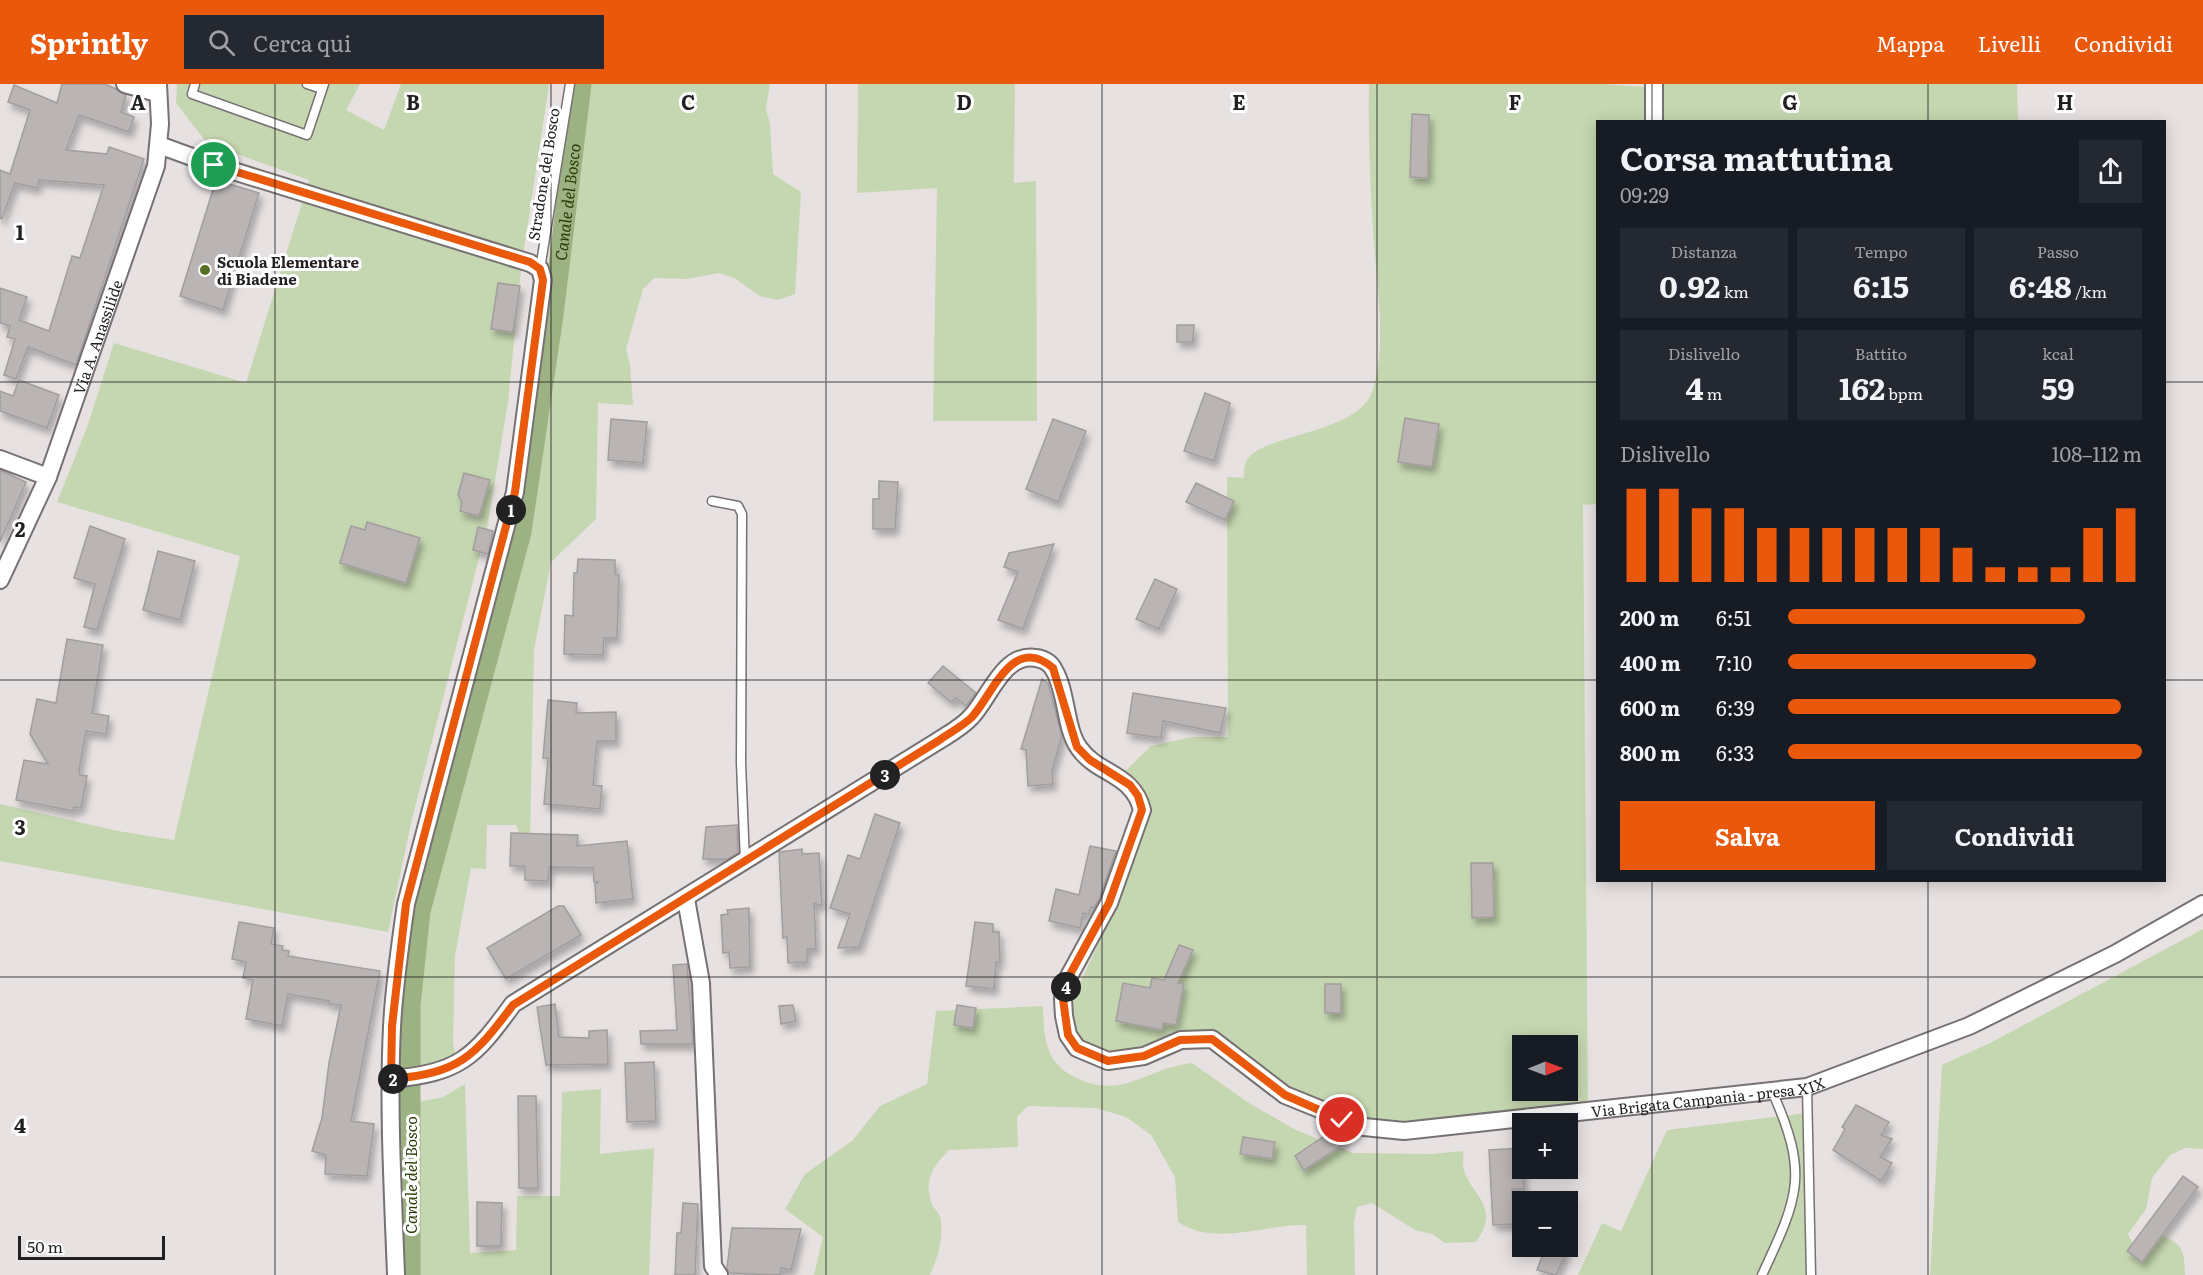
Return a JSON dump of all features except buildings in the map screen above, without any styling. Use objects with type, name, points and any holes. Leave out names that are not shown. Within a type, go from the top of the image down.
[{"type":"street","points":[[125,84],[158,89]]},
{"type":"street","points":[[1654,84],[1654,120]]},
{"type":"street","name":"Via A. Anassilide","points":[[0,580],[48,477],[156,166],[159,145],[158,89]]},
{"type":"street","points":[[159,145],[214,165],[530,262],[540,269],[543,287],[515,492],[406,904],[393,1016],[391,1079],[395,1273]]},
{"type":"street","points":[[0,459],[48,477]]},
{"type":"street","name":"Via Brigata Campania - presa XIX","points":[[391,1079],[427,1076],[449,1068],[472,1055],[489,1038],[513,1005],[535,989],[686,899],[956,729],[972,717],[1003,672],[1017,662],[1030,657],[1044,659],[1053,668],[1077,747],[1090,760],[1130,785],[1138,796],[1142,810],[1109,903],[1068,978],[1063,999],[1064,1016],[1068,1035],[1077,1048],[1108,1061],[1144,1056],[1180,1040],[1212,1039],[1285,1095],[1364,1127],[1404,1131],[1808,1087],[1969,1026],[2115,954],[2203,904]]},
{"type":"street","points":[[686,899],[701,983],[713,1266],[719,1275]]},
{"type":"lane","points":[[195,84],[192,94],[307,135],[323,87],[306,84]]},
{"type":"lane","name":"Stradone del Bosco","points":[[540,269],[570,84]]},
{"type":"lane","points":[[712,501],[738,507],[742,514],[741,763],[745,862]]},
{"type":"lane","points":[[1808,1087],[1811,1275]]},
{"type":"lane","points":[[1762,1275],[1786,1223],[1797,1181],[1795,1153],[1786,1121],[1772,1091]]},
{"type":"green space","points":[[177,84],[360,84],[346,110],[384,130],[401,84],[549,84],[521,269],[508,402],[488,523],[412,819],[388,932],[0,861],[0,804],[118,831],[174,840],[240,556],[57,502],[87,427],[114,343],[246,383],[309,180],[207,143],[176,103]]},
{"type":"green space","points":[[579,84],[770,84],[766,109],[770,124],[773,174],[801,192],[795,294],[778,300],[760,296],[734,278],[719,273],[687,279],[654,278],[643,289],[626,349],[630,365],[633,405],[598,403],[596,519],[551,562],[534,650],[530,840],[520,835],[516,825],[487,825],[486,869],[471,868],[455,956],[453,1044],[455,1052],[446,1062],[403,1075],[404,1040],[415,945],[441,826],[517,530],[527,475],[551,273]]},
{"type":"green space","points":[[858,84],[1015,84],[1014,183],[1036,181],[1037,421],[933,421],[937,188],[857,193]]},
{"type":"green space","points":[[1369,84],[1605,84],[1645,87],[1646,84],[2017,84],[2018,120],[1596,120],[1596,504],[1583,505],[1588,1109],[1512,1113],[1512,1116],[1431,1124],[1360,1124],[1266,1079],[1216,1042],[1134,1051],[1109,1057],[1083,1048],[1073,1031],[1072,1008],[1077,989],[1109,922],[1140,842],[1143,819],[1119,777],[1151,746],[1192,737],[1228,737],[1227,477],[1244,478],[1246,462],[1256,451],[1348,417],[1363,406],[1372,392],[1377,374],[1380,334],[1371,193]]},
{"type":"green space","points":[[2203,929],[2203,1149],[2185,1148],[2170,1155],[2152,1178],[2146,1209],[2128,1234],[2135,1248],[2163,1236],[2176,1243],[2182,1251],[2185,1275],[1930,1275],[1942,1065],[1992,1042]]},
{"type":"green space","points":[[1043,1006],[1045,1036],[1055,1062],[1071,1075],[1089,1083],[1104,1086],[1119,1085],[1175,1066],[1192,1063],[1249,1103],[1296,1130],[1353,1153],[1432,1154],[1463,1151],[1464,1170],[1486,1211],[1483,1230],[1476,1242],[1445,1243],[1432,1234],[1415,1230],[1372,1203],[1357,1207],[1354,1222],[1355,1275],[1307,1275],[1306,1225],[1224,1234],[1192,1229],[1178,1222],[1175,1177],[1151,1135],[1126,1117],[1096,1108],[1028,1106],[1017,1117],[1018,1147],[949,1150],[934,1168],[929,1181],[929,1196],[940,1218],[941,1242],[930,1275],[814,1275],[823,1237],[785,1209],[805,1174],[852,1141],[880,1106],[927,1084],[936,1011]]},
{"type":"green space","points":[[465,1084],[470,1253],[516,1250],[517,1196],[560,1196],[562,1092],[601,1089],[600,1154],[654,1148],[649,1275],[408,1275],[403,1105],[443,1097]]},
{"type":"green space","points":[[1807,1113],[1809,1275],[1578,1275],[1602,1223],[1621,1231],[1667,1130]]},
{"type":"waterway","name":"Canale del Bosco","points":[[410,1275],[410,1006],[420,911],[521,532],[553,315],[581,84]]},
{"type":"place","name":"Scuola Elementare di Biadene","points":[[205,270]]},
{"type":"route","points":[[214,165],[530,262],[540,269],[543,280],[515,492],[406,904],[392,1026],[391,1079],[427,1076],[449,1068],[472,1055],[489,1038],[513,1005],[535,989],[686,899],[956,729],[972,717],[1003,672],[1017,662],[1030,657],[1044,659],[1053,668],[1065,698],[1077,747],[1090,760],[1130,785],[1138,796],[1142,810],[1109,903],[1068,978],[1063,999],[1068,1035],[1077,1048],[1091,1056],[1108,1061],[1144,1056],[1180,1040],[1212,1039],[1228,1048],[1285,1095],[1342,1120]]}]
